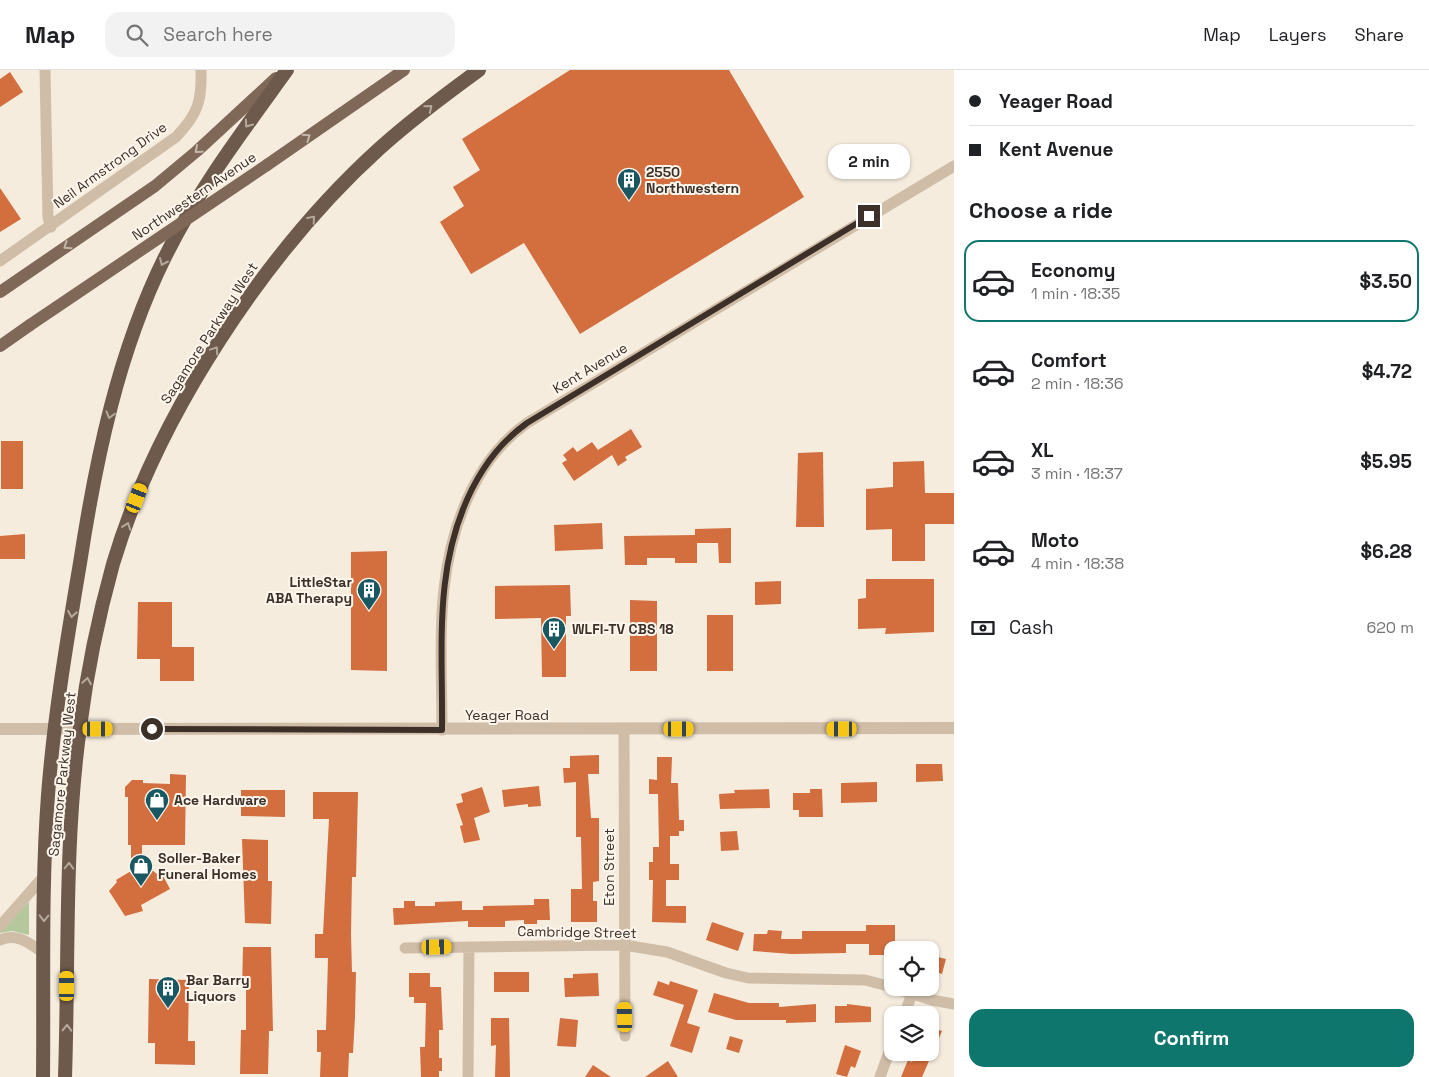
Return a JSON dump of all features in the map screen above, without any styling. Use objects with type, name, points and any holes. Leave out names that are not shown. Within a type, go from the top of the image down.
[{"type":"highway","name":"Sagamore Parkway West","points":[[43,1077],[45,875],[48,796],[54,729],[90,500],[105,431],[132,337],[165,258],[197,198],[286,70]]},
{"type":"highway","name":"Sagamore Parkway West","points":[[65,1077],[70,842],[80,729],[97,623],[114,562],[143,482],[168,429],[197,377],[269,269],[331,197],[380,147],[480,70]]},
{"type":"main road","points":[[0,292],[155,186],[198,151],[286,70]]},
{"type":"main road","name":"Northwestern Avenue","points":[[0,346],[404,70]]},
{"type":"street","name":"Neil Armstrong Drive","points":[[45,70],[48,218],[50,227]]},
{"type":"street","name":"Neil Armstrong Drive","points":[[0,261],[156,152],[189,124],[198,108],[202,94],[201,70]]},
{"type":"street","name":"Kent Avenue","points":[[442,730],[442,596],[446,564],[453,533],[469,495],[484,466],[501,444],[527,423],[954,166]]},
{"type":"street","name":"Yeager Road","points":[[0,729],[954,728]]},
{"type":"street","name":"Eton Street","points":[[624,729],[625,1036]]},
{"type":"street","points":[[0,926],[45,875]]},
{"type":"street","points":[[0,940],[20,938],[44,953]]},
{"type":"street","name":"Cambridge Street","points":[[406,948],[624,945],[667,952],[726,974],[748,978],[864,980],[884,985]]},
{"type":"street","points":[[468,1077],[469,947]]},
{"type":"street","name":"Cambridge Street","points":[[920,996],[954,1004]]},
{"type":"street","points":[[880,1077],[886,1061]]},
{"type":"green space","points":[[29,902],[29,935],[12,931],[0,933],[0,930]]},
{"type":"building","name":"2550 Northwestern","points":[[570,70],[729,70],[804,197],[580,334],[524,243],[471,274],[440,222],[464,206],[453,187],[480,170],[462,139]]},
{"type":"building","points":[[10,72],[23,92],[0,107],[0,79]]},
{"type":"building","points":[[0,188],[21,219],[0,232]]},
{"type":"building","points":[[631,429],[642,447],[625,457],[627,460],[618,466],[612,455],[574,481],[562,463],[567,460],[563,455],[573,447],[577,452],[592,442],[598,450]]},
{"type":"building","points":[[1,441],[23,441],[23,489],[1,489]]},
{"type":"building","points":[[823,452],[824,527],[796,527],[798,453]]},
{"type":"building","points":[[924,461],[925,493],[954,493],[954,524],[925,524],[925,561],[892,561],[892,529],[866,530],[866,489],[893,487],[893,462]]},
{"type":"building","points":[[602,523],[603,549],[555,551],[554,525]]},
{"type":"building","points":[[731,528],[731,563],[719,563],[718,543],[697,543],[697,563],[675,563],[675,558],[647,558],[647,565],[625,565],[624,536],[695,535],[695,529]]},
{"type":"building","points":[[25,534],[25,559],[0,559],[0,536]]},
{"type":"building","name":"LittleStar ABA Therapy","points":[[387,551],[387,671],[351,670],[351,552]]},
{"type":"building","points":[[866,579],[934,579],[934,632],[885,634],[886,628],[858,629],[858,599],[866,598]]},
{"type":"building","points":[[781,581],[781,604],[755,605],[755,582]]},
{"type":"building","name":"WLFI-TV CBS 18","points":[[570,585],[571,616],[566,616],[566,677],[542,677],[541,618],[495,619],[495,586]]},
{"type":"building","points":[[630,600],[657,601],[657,671],[630,671]]},
{"type":"building","points":[[138,602],[172,602],[172,647],[194,647],[194,681],[160,681],[160,659],[137,659]]},
{"type":"building","points":[[707,615],[733,615],[733,671],[707,671]]},
{"type":"building","points":[[599,755],[599,774],[588,774],[591,818],[599,818],[599,881],[593,882],[593,901],[597,901],[597,922],[571,922],[571,889],[582,889],[581,837],[576,837],[576,782],[564,783],[563,768],[570,768],[570,756]]},
{"type":"building","points":[[657,757],[672,757],[671,783],[678,783],[679,820],[684,820],[684,831],[679,831],[679,836],[670,836],[670,864],[679,864],[679,880],[666,880],[666,906],[686,906],[686,923],[652,922],[653,880],[649,880],[649,862],[653,862],[653,847],[659,847],[658,794],[649,794],[649,779],[657,780]]},
{"type":"building","points":[[916,764],[942,764],[943,781],[916,782]]},
{"type":"building","name":"Ace Hardware","points":[[170,774],[186,775],[185,845],[142,845],[142,862],[157,874],[161,872],[170,889],[141,905],[143,911],[125,916],[109,891],[117,882],[116,880],[131,871],[131,845],[128,845],[128,797],[125,797],[125,787],[132,780],[143,780],[143,783],[170,784]]},
{"type":"building","points":[[877,782],[877,802],[841,803],[841,783]]},
{"type":"building","points":[[539,786],[541,806],[528,807],[528,804],[504,807],[502,790]]},
{"type":"building","points":[[482,787],[490,812],[474,818],[480,840],[464,843],[460,826],[463,825],[456,804],[463,802],[461,794]]},
{"type":"building","points":[[769,789],[770,808],[720,809],[719,794],[735,793],[734,790]]},
{"type":"building","points":[[810,789],[822,789],[823,817],[799,817],[799,810],[793,810],[793,793],[810,793]]},
{"type":"building","points":[[241,790],[285,790],[285,817],[241,816]]},
{"type":"building","points":[[313,792],[358,792],[356,877],[352,877],[351,934],[352,972],[356,972],[355,1017],[353,1053],[349,1053],[348,1077],[320,1077],[321,1052],[317,1052],[317,1030],[326,1030],[328,958],[315,958],[315,934],[323,934],[329,819],[313,819]]},
{"type":"building","points":[[737,831],[739,850],[721,851],[720,832]]},
{"type":"building","points":[[242,839],[268,840],[268,881],[272,881],[271,924],[245,923]]},
{"type":"building","points":[[534,899],[549,899],[550,920],[537,920],[537,924],[524,924],[524,920],[505,921],[505,927],[468,927],[468,921],[394,925],[393,908],[404,908],[404,901],[415,901],[415,906],[435,906],[435,902],[462,901],[462,910],[483,910],[483,906],[534,905]]},
{"type":"building","points":[[712,922],[744,933],[738,951],[706,940]]},
{"type":"building","points":[[866,925],[895,925],[895,941],[884,941],[884,955],[869,955],[869,944],[846,944],[846,953],[792,954],[753,951],[754,934],[767,934],[768,930],[782,931],[781,939],[802,939],[802,931],[866,931]]},
{"type":"building","points":[[243,947],[271,947],[273,1031],[269,1031],[268,1074],[240,1074],[241,1030],[246,1030],[246,990],[242,990]]},
{"type":"building","points":[[939,957],[946,959],[942,974],[939,973]]},
{"type":"building","points":[[494,972],[529,972],[529,992],[494,992]]},
{"type":"building","points":[[409,973],[430,973],[430,987],[441,987],[443,1030],[439,1030],[439,1058],[442,1058],[442,1071],[439,1071],[439,1077],[421,1077],[420,1047],[425,1047],[426,1003],[414,1003],[414,997],[409,997]]},
{"type":"building","points":[[598,973],[599,996],[565,997],[564,978],[573,978],[573,974]]},
{"type":"building","name":"Bar Barry Liquors","points":[[149,979],[189,980],[188,1041],[195,1041],[195,1065],[155,1064],[155,1043],[148,1043]]},
{"type":"building","points":[[658,981],[669,985],[670,981],[698,990],[687,1023],[700,1027],[692,1053],[670,1046],[684,1005],[653,995]]},
{"type":"building","points":[[714,993],[749,1003],[779,1003],[779,1007],[816,1004],[816,1022],[786,1023],[786,1020],[736,1020],[708,1012]]},
{"type":"building","points":[[847,1004],[871,1007],[871,1022],[835,1023],[835,1006],[847,1006]]},
{"type":"building","points":[[491,1018],[509,1018],[510,1077],[495,1077],[496,1045],[491,1046]]},
{"type":"building","points":[[560,1018],[578,1020],[576,1047],[557,1046]]},
{"type":"building","points":[[730,1036],[743,1040],[739,1053],[726,1049]]},
{"type":"building","points":[[845,1045],[861,1051],[855,1068],[851,1066],[847,1077],[836,1074]]},
{"type":"building","points":[[668,1061],[678,1077],[645,1077]]},
{"type":"building","points":[[908,1061],[929,1061],[922,1077],[901,1077]]},
{"type":"building","points":[[593,1065],[611,1077],[585,1077]]},
{"type":"place","name":"2550 Northwestern","points":[[629,201]]},
{"type":"place","name":"LittleStar ABA Therapy","points":[[369,611]]},
{"type":"place","name":"WLFI-TV CBS 18","points":[[554,650]]},
{"type":"place","name":"Ace Hardware","points":[[157,821]]},
{"type":"place","name":"Soller-Baker Funeral Homes","points":[[141,887]]},
{"type":"place","name":"Bar Barry Liquors","points":[[168,1009]]},
{"type":"route","points":[[152,729],[442,730],[442,596],[446,564],[453,533],[469,495],[484,466],[501,444],[513,432],[527,423],[869,216]]}]
